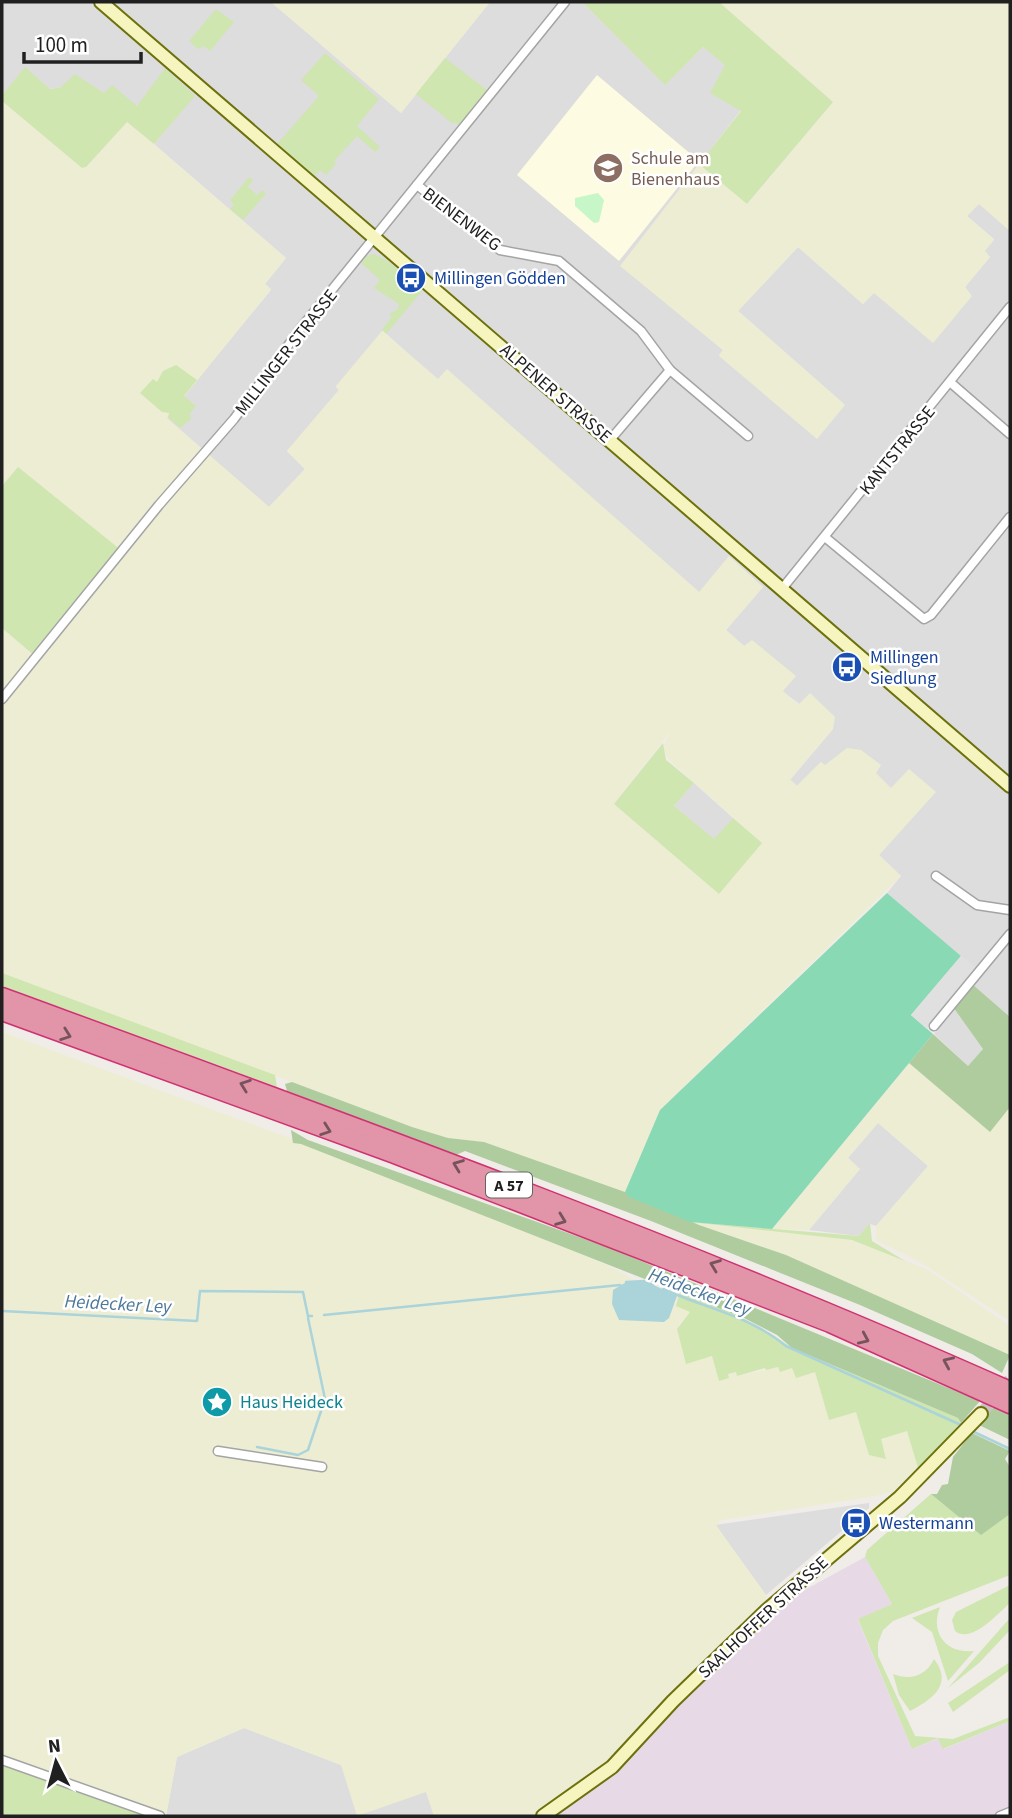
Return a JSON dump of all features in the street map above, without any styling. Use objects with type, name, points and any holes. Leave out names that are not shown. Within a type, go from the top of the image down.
[{"type":"highway","name":"A 57","points":[[2,996],[401,1143],[814,1304],[1010,1390]]},
{"type":"highway","name":"A 57","points":[[2,1012],[392,1154],[830,1324],[1010,1405]]},
{"type":"street","name":"ALPENER STRASSE","points":[[101,2],[1010,786]]},
{"type":"street","name":"MILLINGER STRASSE","points":[[2,699],[159,505],[234,419],[301,328],[565,2]]},
{"type":"street","name":"BIENENWEG","points":[[417,185],[500,250],[559,261],[641,331],[670,370],[748,436]]},
{"type":"street","name":"KANTSTRASSE","points":[[781,590],[1010,309]]},
{"type":"street","points":[[610,440],[670,370]]},
{"type":"street","points":[[951,383],[1010,434]]},
{"type":"street","points":[[826,538],[924,619],[931,615],[1010,517]]},
{"type":"street","points":[[936,876],[977,905],[1010,910]]},
{"type":"street","points":[[934,1026],[1010,934]]},
{"type":"street","name":"SAALHOFFER STRASSE","points":[[543,1816],[612,1768],[673,1701],[767,1610],[908,1490],[981,1414]]},
{"type":"street","points":[[218,1451],[322,1467]]},
{"type":"street","points":[[2,1760],[160,1816]]},
{"type":"street","points":[[1000,1816],[1010,1812]]},
{"type":"shaded area","points":[[2,2],[271,2],[401,113],[490,2],[582,2],[665,84],[703,47],[726,65],[741,110],[621,266],[723,350],[719,355],[844,404],[738,311],[798,247],[863,304],[874,292],[971,296],[965,287],[990,257],[984,251],[994,239],[967,216],[979,203],[1010,231],[1010,1017],[967,980],[976,969],[887,893],[901,876],[879,855],[935,792],[891,789],[875,773],[881,765],[825,766],[821,762],[797,786],[790,780],[833,729],[782,691],[795,676],[744,646],[726,630],[763,587],[729,557],[700,593],[447,370],[438,380],[383,331],[336,387],[339,390],[287,451],[305,469],[269,507],[166,418],[271,290],[265,284],[286,258],[154,144],[194,96],[184,87],[138,106],[104,93],[61,87],[50,89],[25,68],[2,95]]},
{"type":"shaded area","name":"Schule am Bienenhaus","points":[[597,75],[699,161],[619,261],[517,175]]},
{"type":"shaded area","points":[[694,783],[733,818],[714,840],[674,806]]},
{"type":"shaded area","points":[[961,956],[976,969],[927,1029],[911,1015]]},
{"type":"shaded area","points":[[953,1007],[983,1049],[968,1066],[934,1034]]},
{"type":"shaded area","points":[[878,1123],[928,1166],[876,1226],[870,1224],[859,1236],[809,1230],[860,1169],[848,1158]]},
{"type":"shaded area","points":[[869,1503],[869,1508],[766,1595],[715,1525]]},
{"type":"shaded area","points":[[865,1557],[892,1604],[858,1620],[912,1749],[939,1738],[944,1749],[1010,1721],[1010,1816],[546,1816],[768,1610]]},
{"type":"shaded area","points":[[244,1728],[341,1765],[426,1791],[434,1816],[166,1816],[177,1757]]},
{"type":"green space","points":[[271,2],[490,2],[401,113]]},
{"type":"green space","points":[[582,2],[719,2],[833,102],[747,204],[699,164],[741,111],[710,93],[725,65],[703,47],[665,85]]},
{"type":"green space","points":[[719,2],[1010,2],[1010,231],[979,204],[967,216],[994,240],[985,251],[990,257],[965,287],[972,296],[933,343],[874,293],[863,304],[798,247],[738,311],[845,405],[817,439],[719,356],[723,350],[620,266],[699,164],[748,204],[833,102]]},
{"type":"green space","points":[[216,9],[234,22],[210,51],[204,46],[198,49],[189,41]]},
{"type":"green space","points":[[325,53],[379,99],[357,126],[380,147],[375,152],[357,136],[334,161],[336,164],[326,175],[320,170],[314,177],[277,144],[319,96],[301,80]]},
{"type":"green space","points":[[445,58],[487,90],[459,126],[416,94]]},
{"type":"green space","points":[[25,67],[50,89],[61,87],[75,74],[104,93],[112,85],[137,106],[165,68],[195,96],[154,144],[127,122],[86,167],[82,168],[2,101],[2,95]]},
{"type":"green space","points":[[2,101],[82,168],[86,167],[127,121],[286,258],[265,284],[271,289],[167,418],[269,507],[305,469],[287,451],[339,390],[336,386],[382,331],[438,379],[447,369],[699,592],[729,556],[763,587],[726,630],[744,646],[752,640],[796,676],[783,691],[798,705],[810,693],[835,717],[833,729],[790,779],[797,786],[821,762],[825,765],[847,748],[861,750],[881,765],[876,773],[891,788],[909,769],[936,792],[879,855],[901,876],[660,1110],[625,1192],[484,1142],[448,1138],[412,1127],[2,973],[2,628],[35,657],[18,467],[2,486]],"holes":[[[670,732],[664,745],[670,761],[762,843],[719,894],[614,804]]]},
{"type":"green space","points":[[249,177],[253,180],[248,187],[257,195],[262,190],[266,194],[243,220],[230,209],[234,205],[230,200]]},
{"type":"green space","points":[[598,193],[604,200],[599,222],[594,223],[575,206],[575,198]]},
{"type":"green space","points":[[374,254],[386,260],[423,290],[386,334],[382,329],[392,317],[389,314],[398,309],[399,304],[374,288],[380,280],[361,263],[367,256]]},
{"type":"green space","points":[[176,365],[197,380],[184,396],[196,406],[190,413],[191,419],[180,428],[168,417],[169,413],[162,412],[140,393],[153,379],[157,382],[163,371]]},
{"type":"green space","points":[[18,467],[122,551],[36,657],[2,628],[2,486]]},
{"type":"green space","points":[[663,743],[666,760],[694,783],[674,806],[714,839],[733,818],[762,843],[719,894],[614,804]]},
{"type":"green space","points":[[887,893],[961,956],[911,1015],[933,1034],[772,1229],[690,1222],[629,1197],[625,1192],[660,1110]]},
{"type":"green space","points":[[2,973],[275,1075],[277,1087],[2,986]]},
{"type":"green space","points":[[972,984],[1010,1017],[1010,1107],[990,1132],[909,1063],[933,1034],[968,1066],[983,1049],[953,1007]]},
{"type":"green space","points":[[2,1032],[463,1202],[611,1267],[691,1312],[678,1325],[728,1374],[736,1372],[737,1376],[779,1367],[815,1372],[856,1412],[869,1455],[886,1458],[881,1439],[907,1431],[918,1468],[894,1491],[722,1520],[716,1525],[766,1595],[768,1610],[612,1767],[543,1816],[434,1816],[426,1792],[357,1816],[341,1765],[244,1728],[177,1757],[166,1816],[2,1760]]},
{"type":"green space","points":[[909,1063],[990,1131],[1010,1107],[1010,1321],[920,1262],[876,1240],[876,1226],[928,1166],[878,1123],[848,1158],[860,1169],[809,1230],[772,1229]]},
{"type":"green space","points":[[292,1082],[412,1127],[448,1138],[484,1142],[625,1192],[699,1225],[786,1255],[1010,1355],[1002,1373],[972,1354],[860,1305],[651,1221],[465,1151],[456,1155],[287,1091],[285,1084]]},
{"type":"green space","points":[[291,1130],[308,1140],[607,1247],[980,1401],[961,1423],[958,1418],[792,1348],[777,1335],[744,1318],[293,1143]]},
{"type":"green space","points":[[690,1222],[851,1240],[881,1250],[928,1270],[1010,1326],[1010,1355],[786,1255]]},
{"type":"green space","points":[[690,1222],[859,1236],[870,1223],[872,1241],[905,1261],[852,1240]]},
{"type":"green space","points":[[679,1293],[738,1316],[792,1348],[958,1418],[961,1423],[918,1468],[907,1431],[881,1439],[886,1459],[869,1455],[856,1412],[829,1420],[815,1372],[796,1378],[792,1368],[780,1372],[778,1367],[765,1368],[737,1376],[736,1372],[728,1374],[729,1378],[719,1381],[712,1356],[686,1364],[677,1329],[690,1312],[676,1306]]},
{"type":"green space","points":[[994,1407],[1010,1414],[1010,1440],[979,1425]]},
{"type":"green space","points":[[972,1433],[1010,1451],[1005,1459],[1010,1467],[1010,1514],[981,1535],[931,1494],[937,1494],[942,1485],[948,1484],[953,1457]]},
{"type":"green space","points":[[931,1494],[981,1534],[1010,1514],[1010,1575],[893,1621],[883,1630],[878,1643],[878,1656],[915,1736],[953,1739],[1010,1717],[1010,1721],[943,1749],[938,1738],[912,1749],[858,1619],[892,1604],[865,1557],[867,1550]]},
{"type":"green space","points":[[1010,1585],[1010,1603],[991,1620],[969,1634],[955,1631],[952,1620],[956,1612]]},
{"type":"green space","points":[[940,1607],[937,1625],[942,1640],[955,1649],[974,1651],[948,1681],[932,1632],[912,1618]]},
{"type":"green space","points":[[1010,1618],[1010,1630],[979,1663],[948,1688]]},
{"type":"green space","points":[[934,1659],[940,1668],[941,1684],[932,1697],[910,1711],[899,1695],[893,1674],[905,1677],[917,1675],[927,1670]]},
{"type":"green space","points":[[1010,1662],[1010,1670],[953,1712],[948,1703]]},
{"type":"green space","points":[[2,1760],[160,1816],[2,1816]]},
{"type":"water","points":[[628,1281],[645,1281],[677,1296],[669,1318],[664,1322],[619,1320],[612,1304],[613,1290]]},
{"type":"waterway","name":"Heidecker Ley","points":[[626,1282],[645,1281],[653,1285]]},
{"type":"waterway","name":"Heidecker Ley","points":[[324,1315],[620,1285]]},
{"type":"waterway","name":"Heidecker Ley","points":[[663,1289],[758,1327],[786,1346],[961,1425]]},
{"type":"waterway","name":"Heidecker Ley","points":[[2,1311],[197,1321],[200,1291],[303,1292],[308,1316],[312,1316]]},
{"type":"waterway","points":[[257,1447],[298,1455],[308,1450],[325,1399],[308,1318]]},
{"type":"waterway","points":[[974,1432],[1010,1449]]},
{"type":"tunnel","points":[[981,1414],[1010,1380]]},
{"type":"place","name":"Schule am Bienenhaus","points":[[608,168]]},
{"type":"place","name":"Millingen Gödden","points":[[411,278]]},
{"type":"place","name":"Millingen Siedlung","points":[[847,667]]},
{"type":"place","name":"Haus Heideck","points":[[217,1402]]},
{"type":"place","name":"Westermann","points":[[856,1523]]}]
